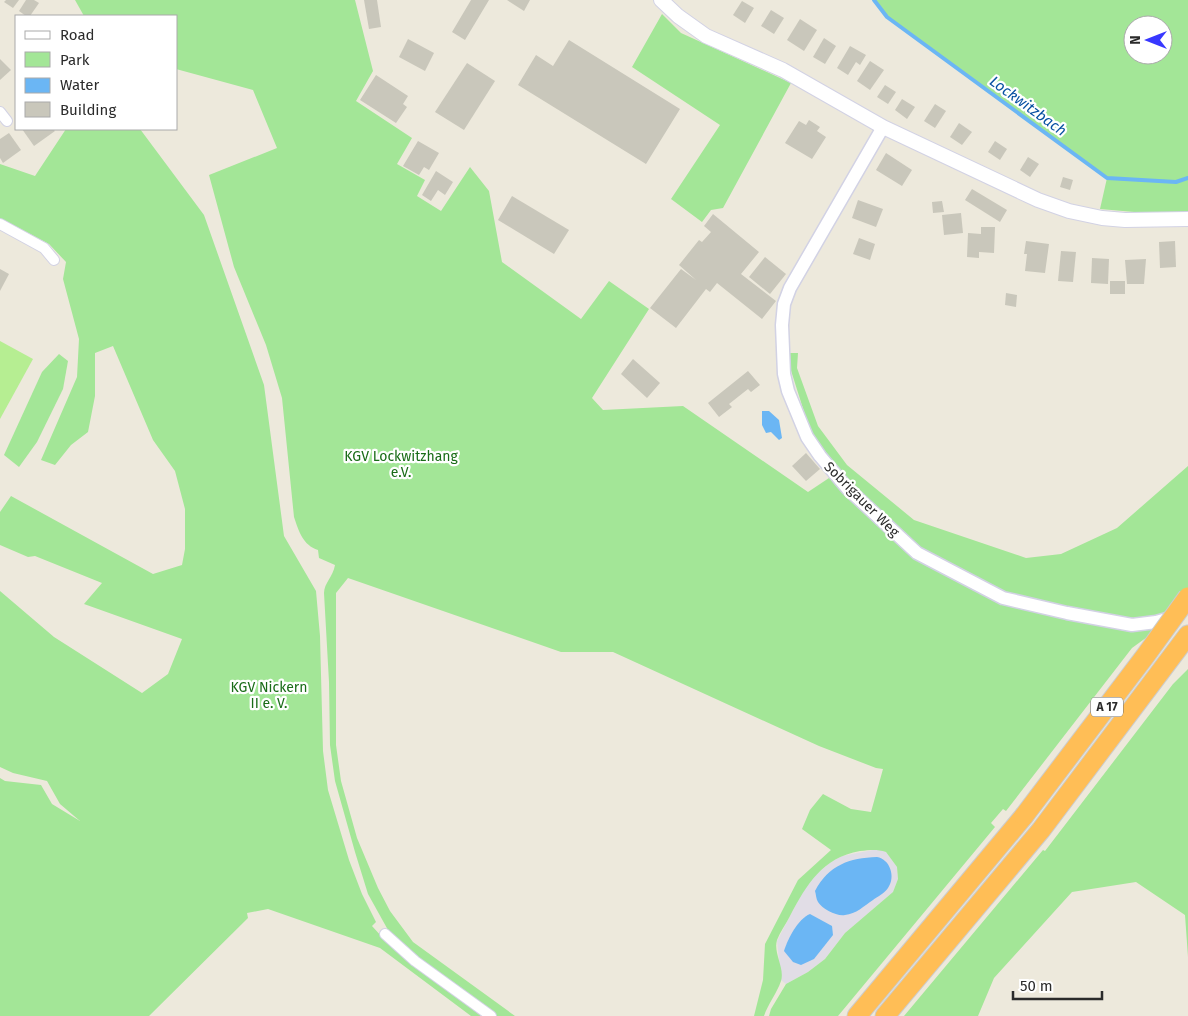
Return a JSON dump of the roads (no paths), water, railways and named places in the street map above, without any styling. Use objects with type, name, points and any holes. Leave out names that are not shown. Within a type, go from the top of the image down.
[{"type":"highway","name":"A 17","points":[[856,1016],[1024,816],[1188,597]]},
{"type":"highway","name":"A 17","points":[[885,1016],[1041,830],[1188,635]]},
{"type":"main road","points":[[660,0],[678,16],[706,36],[783,70],[883,127],[1038,200],[1069,211],[1124,220],[1188,219]]},
{"type":"street","points":[[0,112],[7,121]]},
{"type":"street","name":"Sobrigauer Weg","points":[[883,127],[790,288],[784,304],[782,325],[784,374],[788,391],[807,437],[847,488],[917,553],[1003,598],[1067,613],[1132,625],[1156,622],[1188,613]]},
{"type":"street","points":[[0,224],[44,248],[54,260]]},
{"type":"street","points":[[385,934],[415,961],[491,1016]]},
{"type":"water","points":[[762,411],[769,411],[779,420],[782,438],[779,440],[771,432],[766,433],[762,425]]},
{"type":"water","points":[[882,858],[890,869],[890,884],[885,892],[849,914],[834,914],[820,905],[815,891],[833,869],[849,861]]},
{"type":"water","points":[[810,914],[832,926],[833,935],[814,959],[801,965],[793,962],[784,951],[788,940],[801,920]]},
{"type":"waterway","name":"Lockwitzbach","points":[[874,0],[887,17],[1107,178],[1176,182],[1188,178]]},
{"type":"park label","name":"KGV Lockwitzhang e.V.","points":[[401,464]]},
{"type":"park label","name":"KGV Nickern II e. V.","points":[[269,696]]}]
